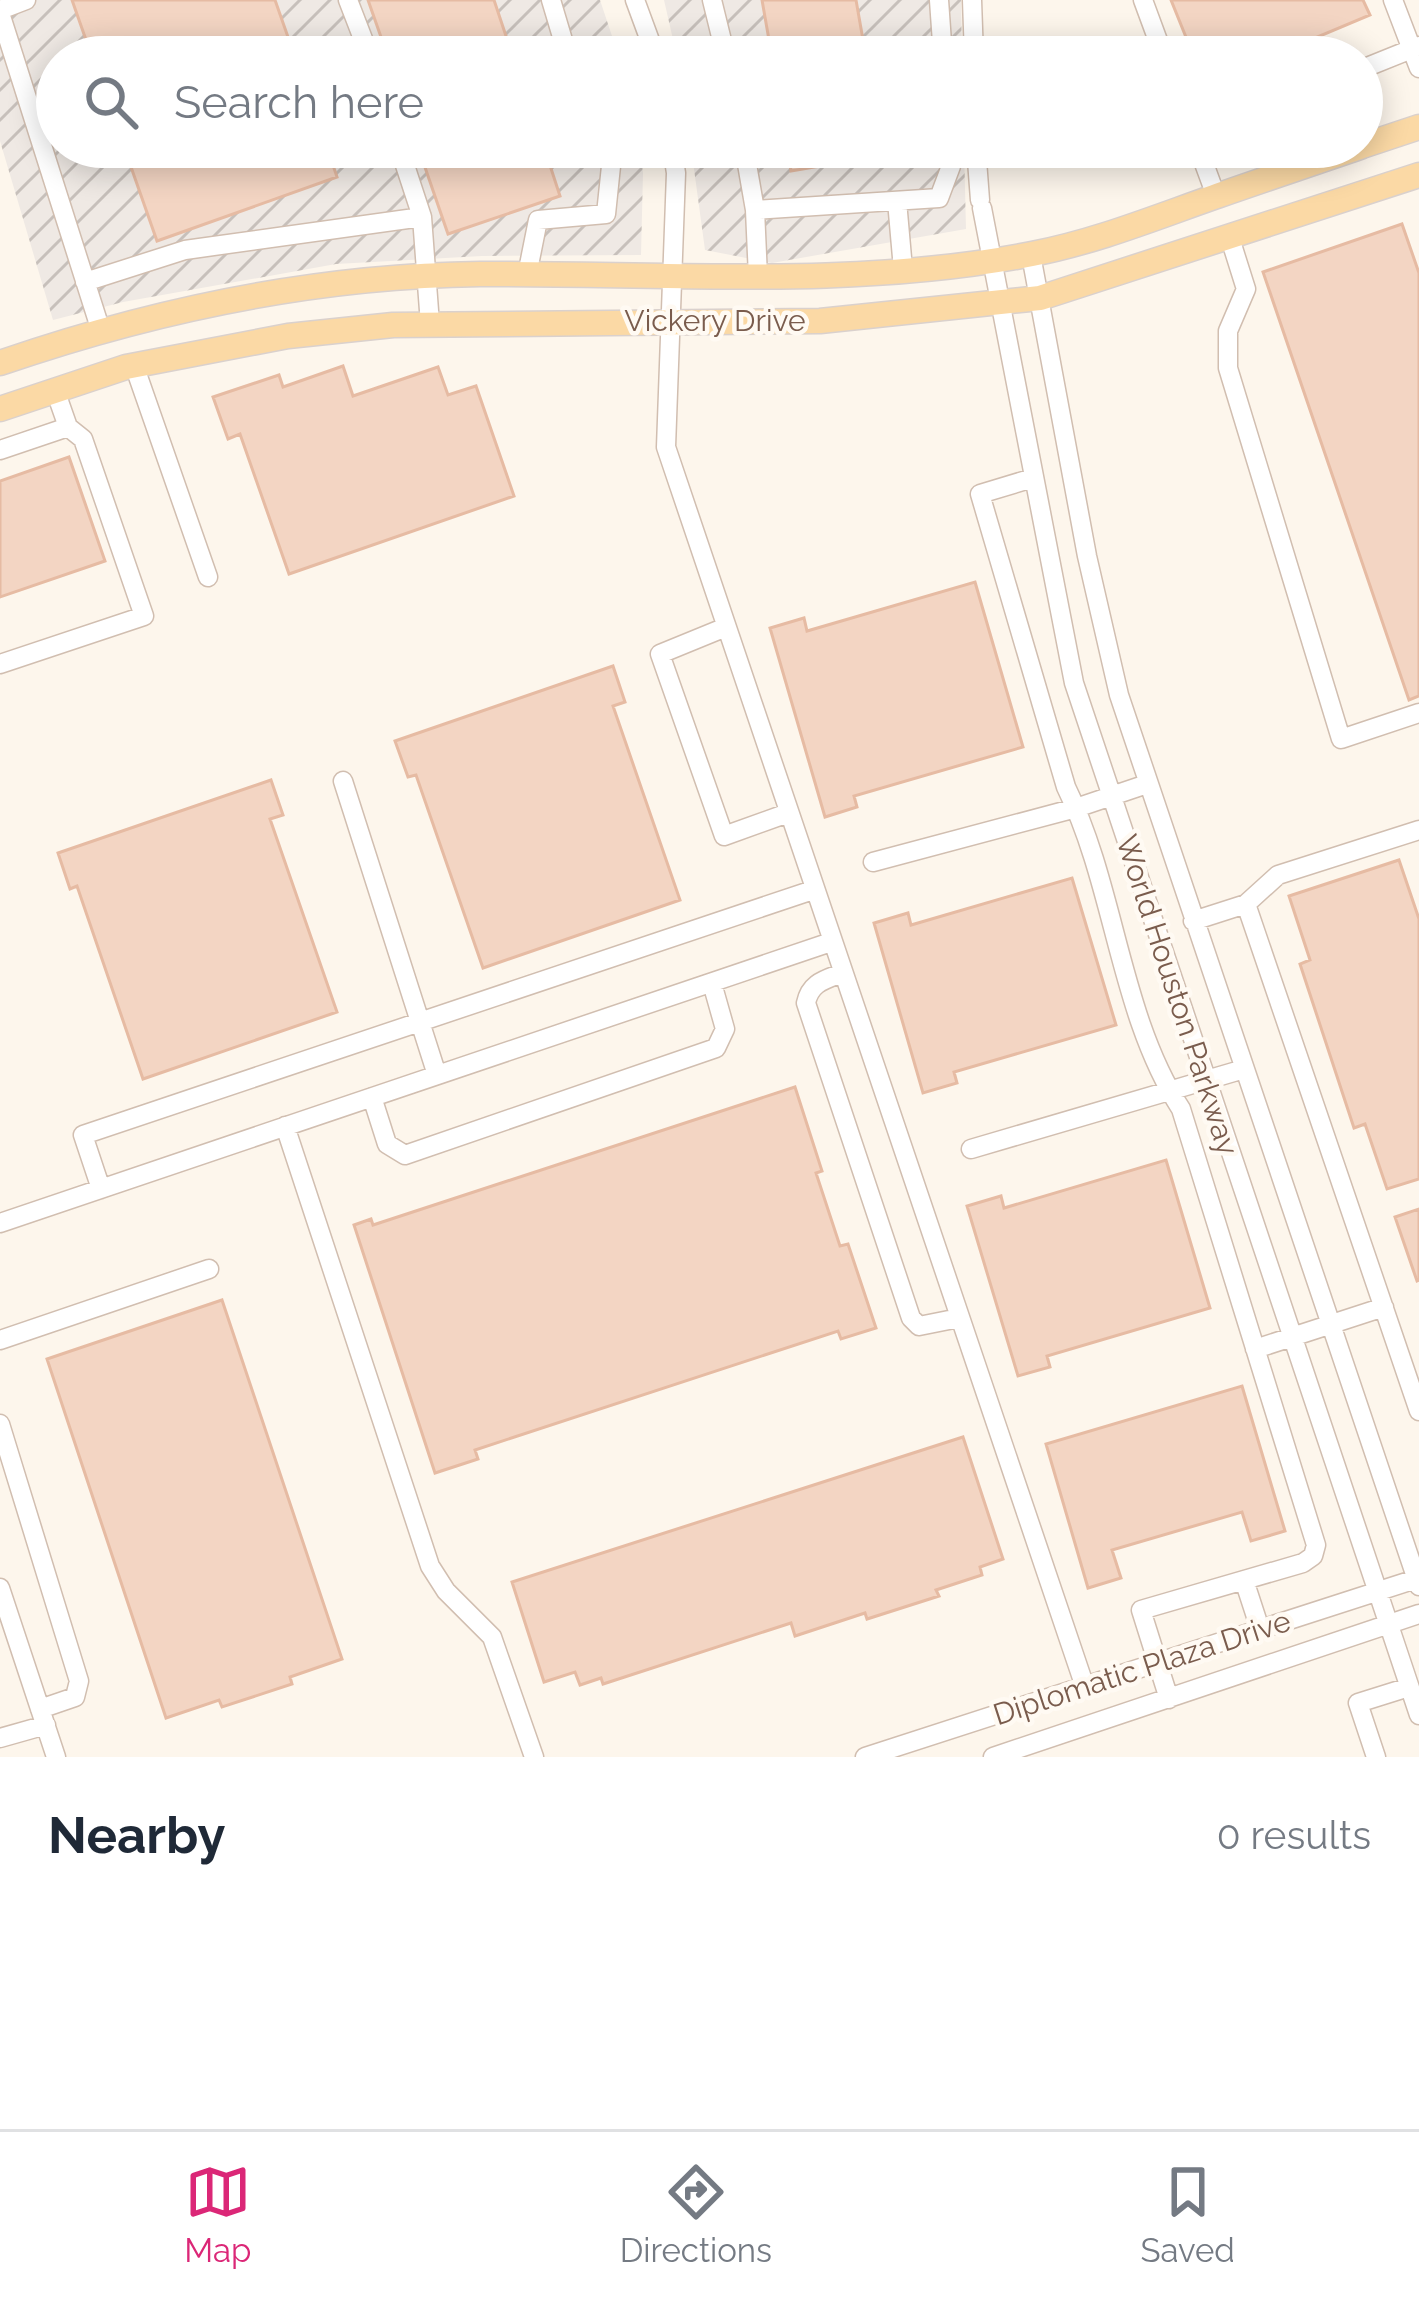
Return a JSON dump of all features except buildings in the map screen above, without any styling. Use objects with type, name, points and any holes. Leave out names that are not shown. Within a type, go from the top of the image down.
[{"type":"main road","name":"Vickery Drive","points":[[1383,139],[1419,127]]},
{"type":"main road","name":"Vickery Drive","points":[[0,363],[100,331],[243,297],[368,280],[527,275],[758,277],[992,260],[1110,235],[1299,168]]},
{"type":"main road","name":"Vickery Drive","points":[[0,409],[134,365],[288,336],[430,324],[820,321],[1040,298],[1419,175]]},
{"type":"main road","points":[[1216,196],[1229,235]]},
{"type":"street","points":[[26,0],[0,11],[36,124]]},
{"type":"street","points":[[348,0],[362,36]]},
{"type":"street","points":[[551,0],[562,36]]},
{"type":"street","points":[[635,0],[648,36]]},
{"type":"street","points":[[712,0],[721,36]]},
{"type":"street","points":[[939,0],[942,36]]},
{"type":"street","points":[[972,0],[973,36]]},
{"type":"street","points":[[1143,0],[1156,36]]},
{"type":"street","points":[[1383,64],[1417,55],[1393,0]]},
{"type":"street","points":[[50,168],[100,331]]},
{"type":"street","points":[[406,168],[422,217],[430,324]]},
{"type":"street","points":[[527,275],[538,220],[606,214],[611,168]]},
{"type":"street","points":[[675,168],[666,447],[1084,1687]]},
{"type":"street","points":[[748,168],[758,277]]},
{"type":"street","points":[[755,210],[938,198],[950,168]]},
{"type":"street","name":"World Houston Parkway","points":[[978,168],[1074,683],[1419,1715]]},
{"type":"street","points":[[1206,168],[1216,196]]},
{"type":"street","points":[[897,201],[903,269]]},
{"type":"street","points":[[86,282],[185,250],[422,217]]},
{"type":"street","points":[[1229,235],[1246,289],[1228,331],[1228,368],[1341,739],[1419,713]]},
{"type":"street","name":"World Houston Parkway","points":[[1031,254],[1102,632],[1147,784],[1418,1581]]},
{"type":"street","points":[[134,365],[208,577]]},
{"type":"street","points":[[0,664],[144,616],[83,439],[68,427],[55,390]]},
{"type":"street","points":[[0,450],[68,427]]},
{"type":"street","points":[[1033,478],[980,494],[1066,787],[1086,829],[1155,1069],[1181,1109],[1316,1545],[1303,1563],[1141,1610],[1169,1699]]},
{"type":"street","points":[[1049,564],[1087,556]]},
{"type":"street","points":[[726,627],[660,654],[724,836],[788,813]]},
{"type":"street","points":[[344,781],[437,1075]]},
{"type":"street","points":[[873,862],[1076,808],[1147,784]]},
{"type":"street","points":[[1193,921],[1246,904],[1278,875],[1419,830]]},
{"type":"street","points":[[101,1189],[83,1135],[813,890]]},
{"type":"street","points":[[1246,904],[1419,1411]]},
{"type":"street","points":[[0,1223],[831,942]]},
{"type":"street","points":[[842,973],[816,983],[806,1003],[911,1318],[919,1326],[959,1318]]},
{"type":"street","points":[[372,1097],[388,1144],[405,1155],[716,1048],[725,1029],[712,983]]},
{"type":"street","points":[[971,1149],[1244,1070]]},
{"type":"street","points":[[285,1126],[430,1566],[446,1591],[492,1636],[534,1757]]},
{"type":"street","points":[[0,1340],[209,1269]]},
{"type":"street","points":[[1255,1348],[1384,1307]]},
{"type":"street","points":[[0,1424],[79,1681],[75,1696],[0,1738]]},
{"type":"street","points":[[1244,1580],[1260,1630]]},
{"type":"street","name":"Diplomatic Plaza Drive","points":[[872,1757],[1418,1581]]},
{"type":"street","points":[[0,1588],[56,1757]]},
{"type":"street","name":"Diplomatic Plaza Drive","points":[[993,1757],[1419,1614]]},
{"type":"street","points":[[1376,1757],[1358,1703],[1409,1687]]},
{"type":"shaded area","points":[[0,0],[600,0],[612,36],[36,36],[36,168],[642,168],[641,255],[482,256],[336,264],[123,302],[53,320],[0,141]]},
{"type":"shaded area","points":[[664,0],[961,0],[962,36],[672,36]]},
{"type":"shaded area","points":[[694,168],[965,168],[966,229],[772,263],[705,250]]}]
